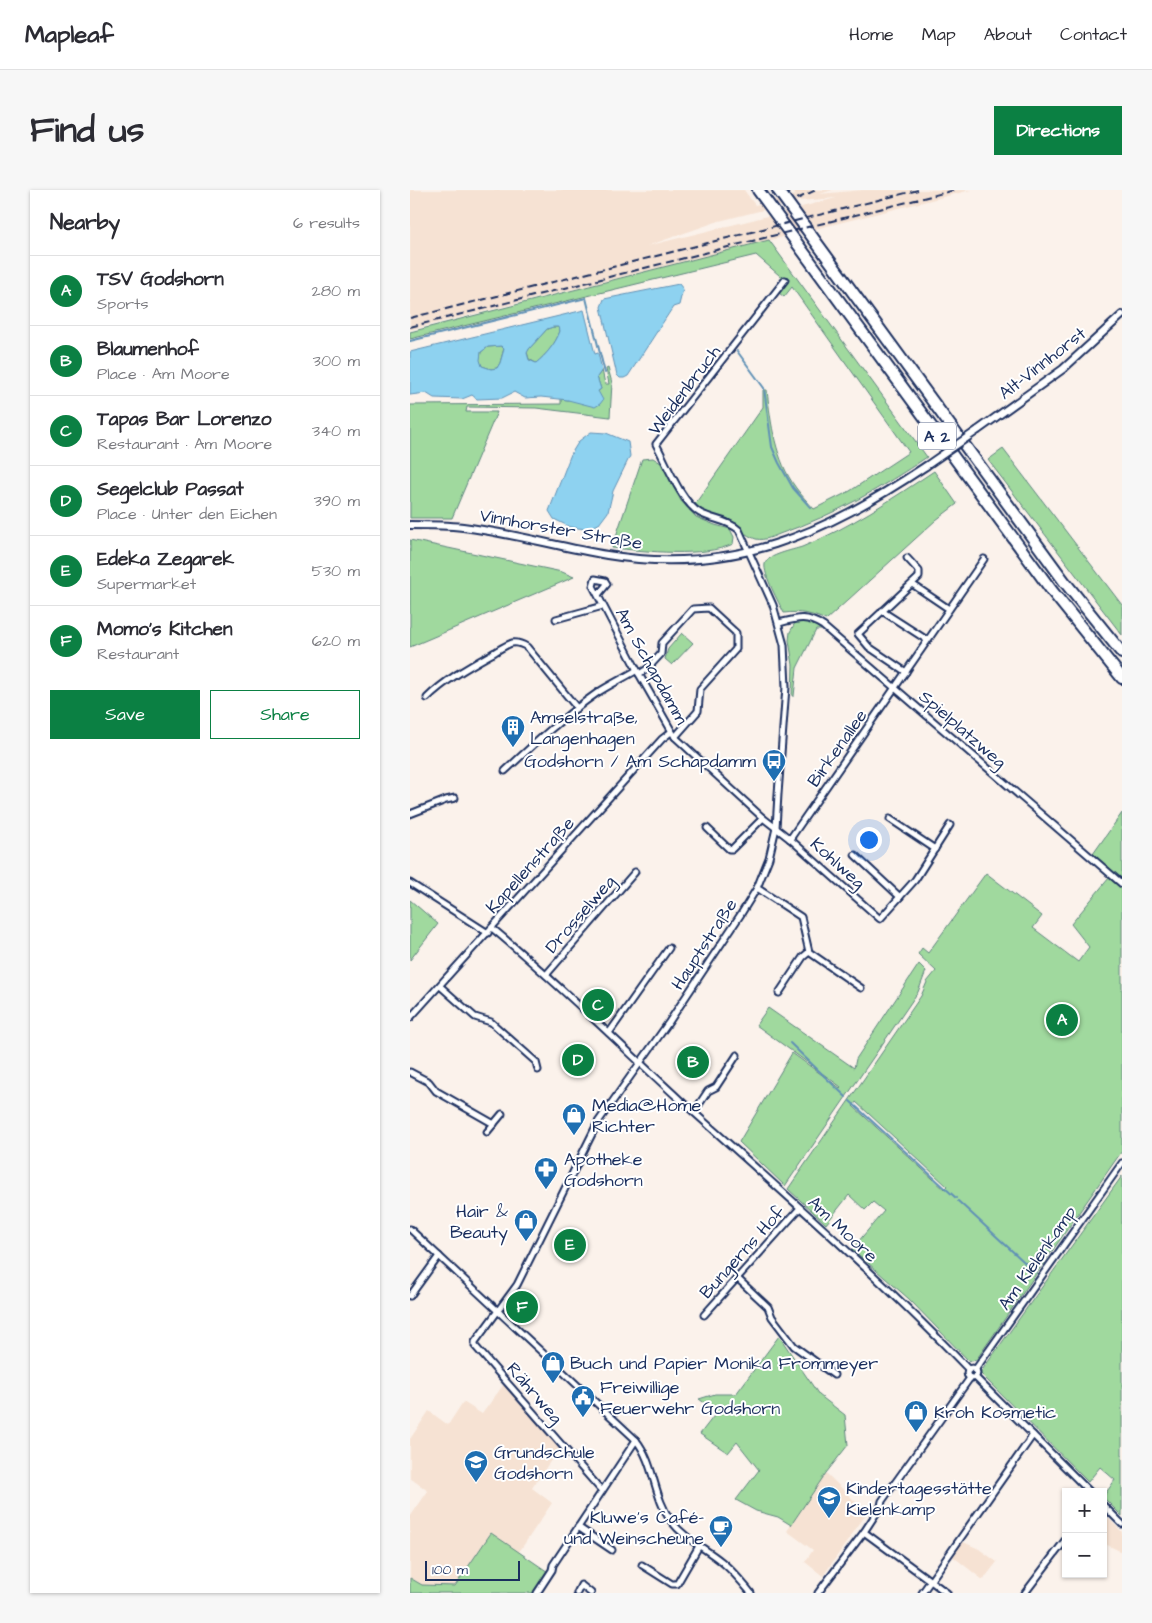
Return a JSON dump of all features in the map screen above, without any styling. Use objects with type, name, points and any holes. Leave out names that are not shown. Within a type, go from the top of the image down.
[{"type":"highway","name":"A 2","points":[[758,190],[1046,583],[1122,678]]},
{"type":"highway","name":"A 2","points":[[778,190],[1053,566],[1122,653]]},
{"type":"street","name":"Weidenbruch","points":[[750,552],[743,537],[734,525],[708,517],[698,512],[689,503],[656,444],[785,280]]},
{"type":"street","name":"Alt-Vinnhorst","points":[[926,466],[1063,369],[1122,315]]},
{"type":"street","name":"Vinnhorster Straße","points":[[410,525],[464,527],[609,556],[637,559],[706,559],[750,552],[797,537],[834,521],[877,498],[926,466]]},
{"type":"street","name":"Hauptstraße","points":[[498,1310],[517,1285],[598,1122],[741,914],[756,888],[769,858],[776,828],[786,680],[784,645],[779,623],[750,552]]},
{"type":"street","points":[[906,672],[869,647],[858,634],[912,584],[920,574],[907,558]]},
{"type":"street","name":"Birkenallee","points":[[790,839],[984,559]]},
{"type":"street","points":[[912,584],[949,609]]},
{"type":"street","name":"Am Schapdamm","points":[[598,595],[673,735],[776,828]]},
{"type":"street","points":[[556,619],[603,606]]},
{"type":"street","name":"Kapellenstraße","points":[[410,1018],[656,746],[673,735],[698,711],[700,689],[736,648],[736,633],[709,608],[693,609],[662,642],[661,654],[647,669],[604,688],[548,732],[505,771]]},
{"type":"street","points":[[882,611],[927,640]]},
{"type":"street","name":"Spielplatzweg","points":[[779,623],[805,617],[823,626],[1122,884]]},
{"type":"street","points":[[428,698],[437,688],[479,661],[509,644],[516,643],[527,647],[577,708]]},
{"type":"street","points":[[410,814],[455,798]]},
{"type":"street","points":[[707,828],[729,849],[732,849],[763,818]]},
{"type":"street","points":[[890,819],[935,849]]},
{"type":"street","points":[[855,855],[900,897],[916,880],[950,825]]},
{"type":"street","name":"Kohlweg","points":[[776,828],[880,919],[900,897]]},
{"type":"street","name":"Drosselweg","points":[[546,975],[635,872]]},
{"type":"street","points":[[410,883],[488,933]]},
{"type":"street","points":[[756,888],[801,917],[809,952],[861,988]]},
{"type":"street","name":"Am Moore","points":[[492,928],[546,975],[800,1208],[914,1313],[972,1370]]},
{"type":"street","points":[[609,1033],[669,948]]},
{"type":"street","points":[[779,993],[803,957],[809,952]]},
{"type":"street","points":[[440,986],[475,1017],[491,1022],[536,1062],[538,1070]]},
{"type":"street","points":[[694,1112],[708,1091],[716,1087],[737,1055]]},
{"type":"street","points":[[410,1072],[429,1082],[436,1091],[494,1124]]},
{"type":"street","points":[[487,1132],[502,1114]]},
{"type":"street","name":"Am Kielenkamp","points":[[972,1370],[1122,1163]]},
{"type":"street","name":"Bungerns Hof","points":[[704,1314],[800,1208]]},
{"type":"street","points":[[410,1229],[636,1440],[644,1450],[662,1506],[677,1527],[721,1562],[751,1593]]},
{"type":"street","points":[[411,1294],[439,1256]]},
{"type":"street","points":[[737,1278],[768,1307],[772,1318],[794,1346],[834,1375]]},
{"type":"street","name":"Rährweg","points":[[498,1310],[474,1342],[475,1346],[602,1491]]},
{"type":"street","points":[[818,1593],[864,1532],[881,1506],[882,1501],[972,1378],[977,1372],[972,1370],[967,1374],[972,1378],[1033,1435],[1086,1488]]},
{"type":"street","points":[[922,1593],[1033,1435]]},
{"type":"street","points":[[537,1593],[636,1440]]},
{"type":"street","points":[[1107,1509],[1122,1524]]},
{"type":"street","points":[[578,1527],[612,1550]]},
{"type":"street","points":[[864,1532],[946,1593]]},
{"type":"street","points":[[1025,1593],[1062,1544]]},
{"type":"street","points":[[642,1565],[672,1584],[677,1584],[699,1546]]},
{"type":"street","points":[[577,1593],[581,1585],[591,1593]]},
{"type":"shaded area","points":[[410,190],[744,190],[755,205],[795,195],[794,190],[833,190],[819,194],[863,190],[971,190],[410,330]],"holes":[[[836,198],[647,246],[719,221],[799,201]]]},
{"type":"shaded area","name":"Grundschule Godshorn","points":[[504,1384],[560,1447],[532,1488],[552,1503],[519,1552],[491,1533],[455,1586],[422,1585],[410,1578],[410,1517],[428,1491],[410,1478],[410,1439],[429,1411],[448,1425],[463,1402],[482,1414]]},
{"type":"shaded area","name":"Kindertagesstätte Kielenkamp","points":[[826,1473],[867,1513],[823,1576],[805,1562],[813,1550],[787,1531]]},
{"type":"shaded area","points":[[1107,1517],[1122,1532],[1122,1552],[1107,1545]]},
{"type":"shaded area","points":[[961,1541],[979,1549],[997,1562],[983,1580],[951,1555]]},
{"type":"green space","points":[[769,240],[927,457],[875,490],[839,509],[802,526],[769,538],[759,539],[745,535],[732,521],[704,512],[695,504],[763,407],[763,390],[767,390],[772,428],[783,465],[796,488],[814,509],[850,491],[909,452],[792,287],[784,297],[779,293],[787,282],[756,255],[410,339],[410,332]]},
{"type":"green space","points":[[559,327],[560,331],[550,348],[536,363],[529,359],[527,352],[529,349],[547,329]]},
{"type":"green space","points":[[501,346],[504,348],[497,368],[491,369],[482,366],[479,361],[481,352],[488,347]]},
{"type":"green space","points":[[608,368],[612,383],[610,417],[536,408],[467,407],[466,412],[497,412],[452,518],[410,518],[410,405],[561,404],[561,399],[568,400],[601,389],[597,377],[602,370],[605,384],[609,384],[606,369]]},
{"type":"green space","points":[[1003,449],[1122,605],[1122,635],[988,460]]},
{"type":"green space","points":[[653,458],[664,465],[681,501],[696,517],[730,529],[734,537],[733,544],[706,551],[690,552],[657,552],[612,548],[642,459]]},
{"type":"green space","points":[[934,471],[957,504],[936,520],[826,620],[795,612],[784,613],[766,574],[765,564],[770,558],[802,547],[837,531]]},
{"type":"green space","points":[[410,540],[562,572],[574,577],[410,647]]},
{"type":"green space","points":[[806,622],[815,625],[821,630],[816,630],[797,668],[794,696],[792,696],[793,665],[789,640],[790,632],[795,623]]},
{"type":"green space","points":[[682,633],[693,643],[672,665],[665,659],[668,649]]},
{"type":"green space","points":[[1122,813],[1122,879],[1093,854]]},
{"type":"green space","points":[[986,873],[1042,916],[1033,928],[1078,962],[1089,947],[1071,924],[1109,878],[1122,888],[1122,1151],[976,1360],[972,1361],[968,1360],[909,1299],[852,1249],[884,1211],[873,1202],[865,1210],[849,1195],[826,1224],[788,1189],[921,996],[927,982],[936,971],[918,954],[922,948],[928,953]],"holes":[[[856,1102],[947,1186],[944,1189],[853,1106]]]},
{"type":"green space","points":[[410,900],[438,924],[410,960]]},
{"type":"green space","points":[[919,964],[926,971],[918,992],[785,1186],[739,1142],[792,1053],[841,1087],[756,1025],[768,1008],[854,1068],[856,1059]]},
{"type":"green space","points":[[1122,1176],[1122,1516],[1107,1501],[1107,1491],[1115,1480],[1100,1467],[1088,1482],[980,1373]]},
{"type":"green space","points":[[779,1336],[819,1395],[845,1415],[848,1445],[826,1473],[791,1525],[778,1517],[756,1511],[736,1500],[759,1470],[737,1442],[728,1453],[700,1434],[717,1412],[699,1399],[715,1394],[736,1394]]},
{"type":"green space","points":[[491,1533],[551,1574],[539,1593],[410,1593],[410,1578],[422,1585],[455,1586]]},
{"type":"water","points":[[679,284],[683,289],[679,305],[673,307],[628,376],[620,378],[617,375],[601,307],[604,299]]},
{"type":"water","points":[[584,310],[595,354],[598,353],[602,370],[597,377],[601,389],[598,391],[603,400],[595,407],[568,400],[541,397],[525,398],[514,392],[502,398],[477,399],[472,395],[462,399],[434,398],[426,393],[410,395],[410,352]],"holes":[[[559,327],[560,331],[556,340],[536,363],[529,360],[527,353],[529,349],[547,329]],[[501,346],[504,349],[497,368],[491,369],[482,366],[480,360],[481,352],[488,347]]]},
{"type":"water","points":[[591,432],[606,433],[628,442],[630,456],[613,491],[608,512],[599,524],[586,529],[570,527],[554,519],[549,511],[571,454],[579,441]]},
{"type":"waterway","points":[[410,341],[586,298],[605,373]]},
{"type":"waterway","points":[[737,351],[764,388],[772,447],[779,463],[793,488],[811,508]]},
{"type":"waterway","points":[[790,1043],[846,1097]]},
{"type":"waterway","points":[[850,1101],[956,1198]]},
{"type":"waterway","points":[[958,1201],[1035,1272]]},
{"type":"railway","points":[[797,199],[816,190]]},
{"type":"railway","points":[[410,318],[918,190]]},
{"type":"railway","points":[[410,327],[955,190]]},
{"type":"place","name":"Amselstraße, Langenhagen","points":[[513,748]]},
{"type":"place","name":"Godshorn / Am Schapdamm","points":[[774,782]]},
{"type":"place","name":"Tapas Bar Lorenzo","points":[[598,1005]]},
{"type":"place","name":"TSV Godshorn","points":[[1062,1020]]},
{"type":"place","name":"Segelclub Passat","points":[[578,1060]]},
{"type":"place","name":"Blaumenhof","points":[[693,1062]]},
{"type":"place","name":"Media@Home Richter","points":[[574,1136]]},
{"type":"place","name":"Apotheke Godshorn","points":[[546,1190]]},
{"type":"place","name":"Hair & Beauty","points":[[526,1242]]},
{"type":"place","name":"Edeka Zegarek","points":[[570,1245]]},
{"type":"place","name":"Momo's Kitchen","points":[[522,1307]]},
{"type":"place","name":"Buch und Papier Monika Frommeyer","points":[[553,1384]]},
{"type":"place","name":"Freiwillige Feuerwehr Godshorn","points":[[583,1418]]},
{"type":"place","name":"Kroh Kosmetic","points":[[916,1433]]},
{"type":"place","name":"Grundschule Godshorn","points":[[476,1483]]},
{"type":"place","name":"Kindertagesstätte Kielenkamp","points":[[829,1519]]},
{"type":"place","name":"Kluwe's Café- und Weinscheune","points":[[721,1548]]}]
